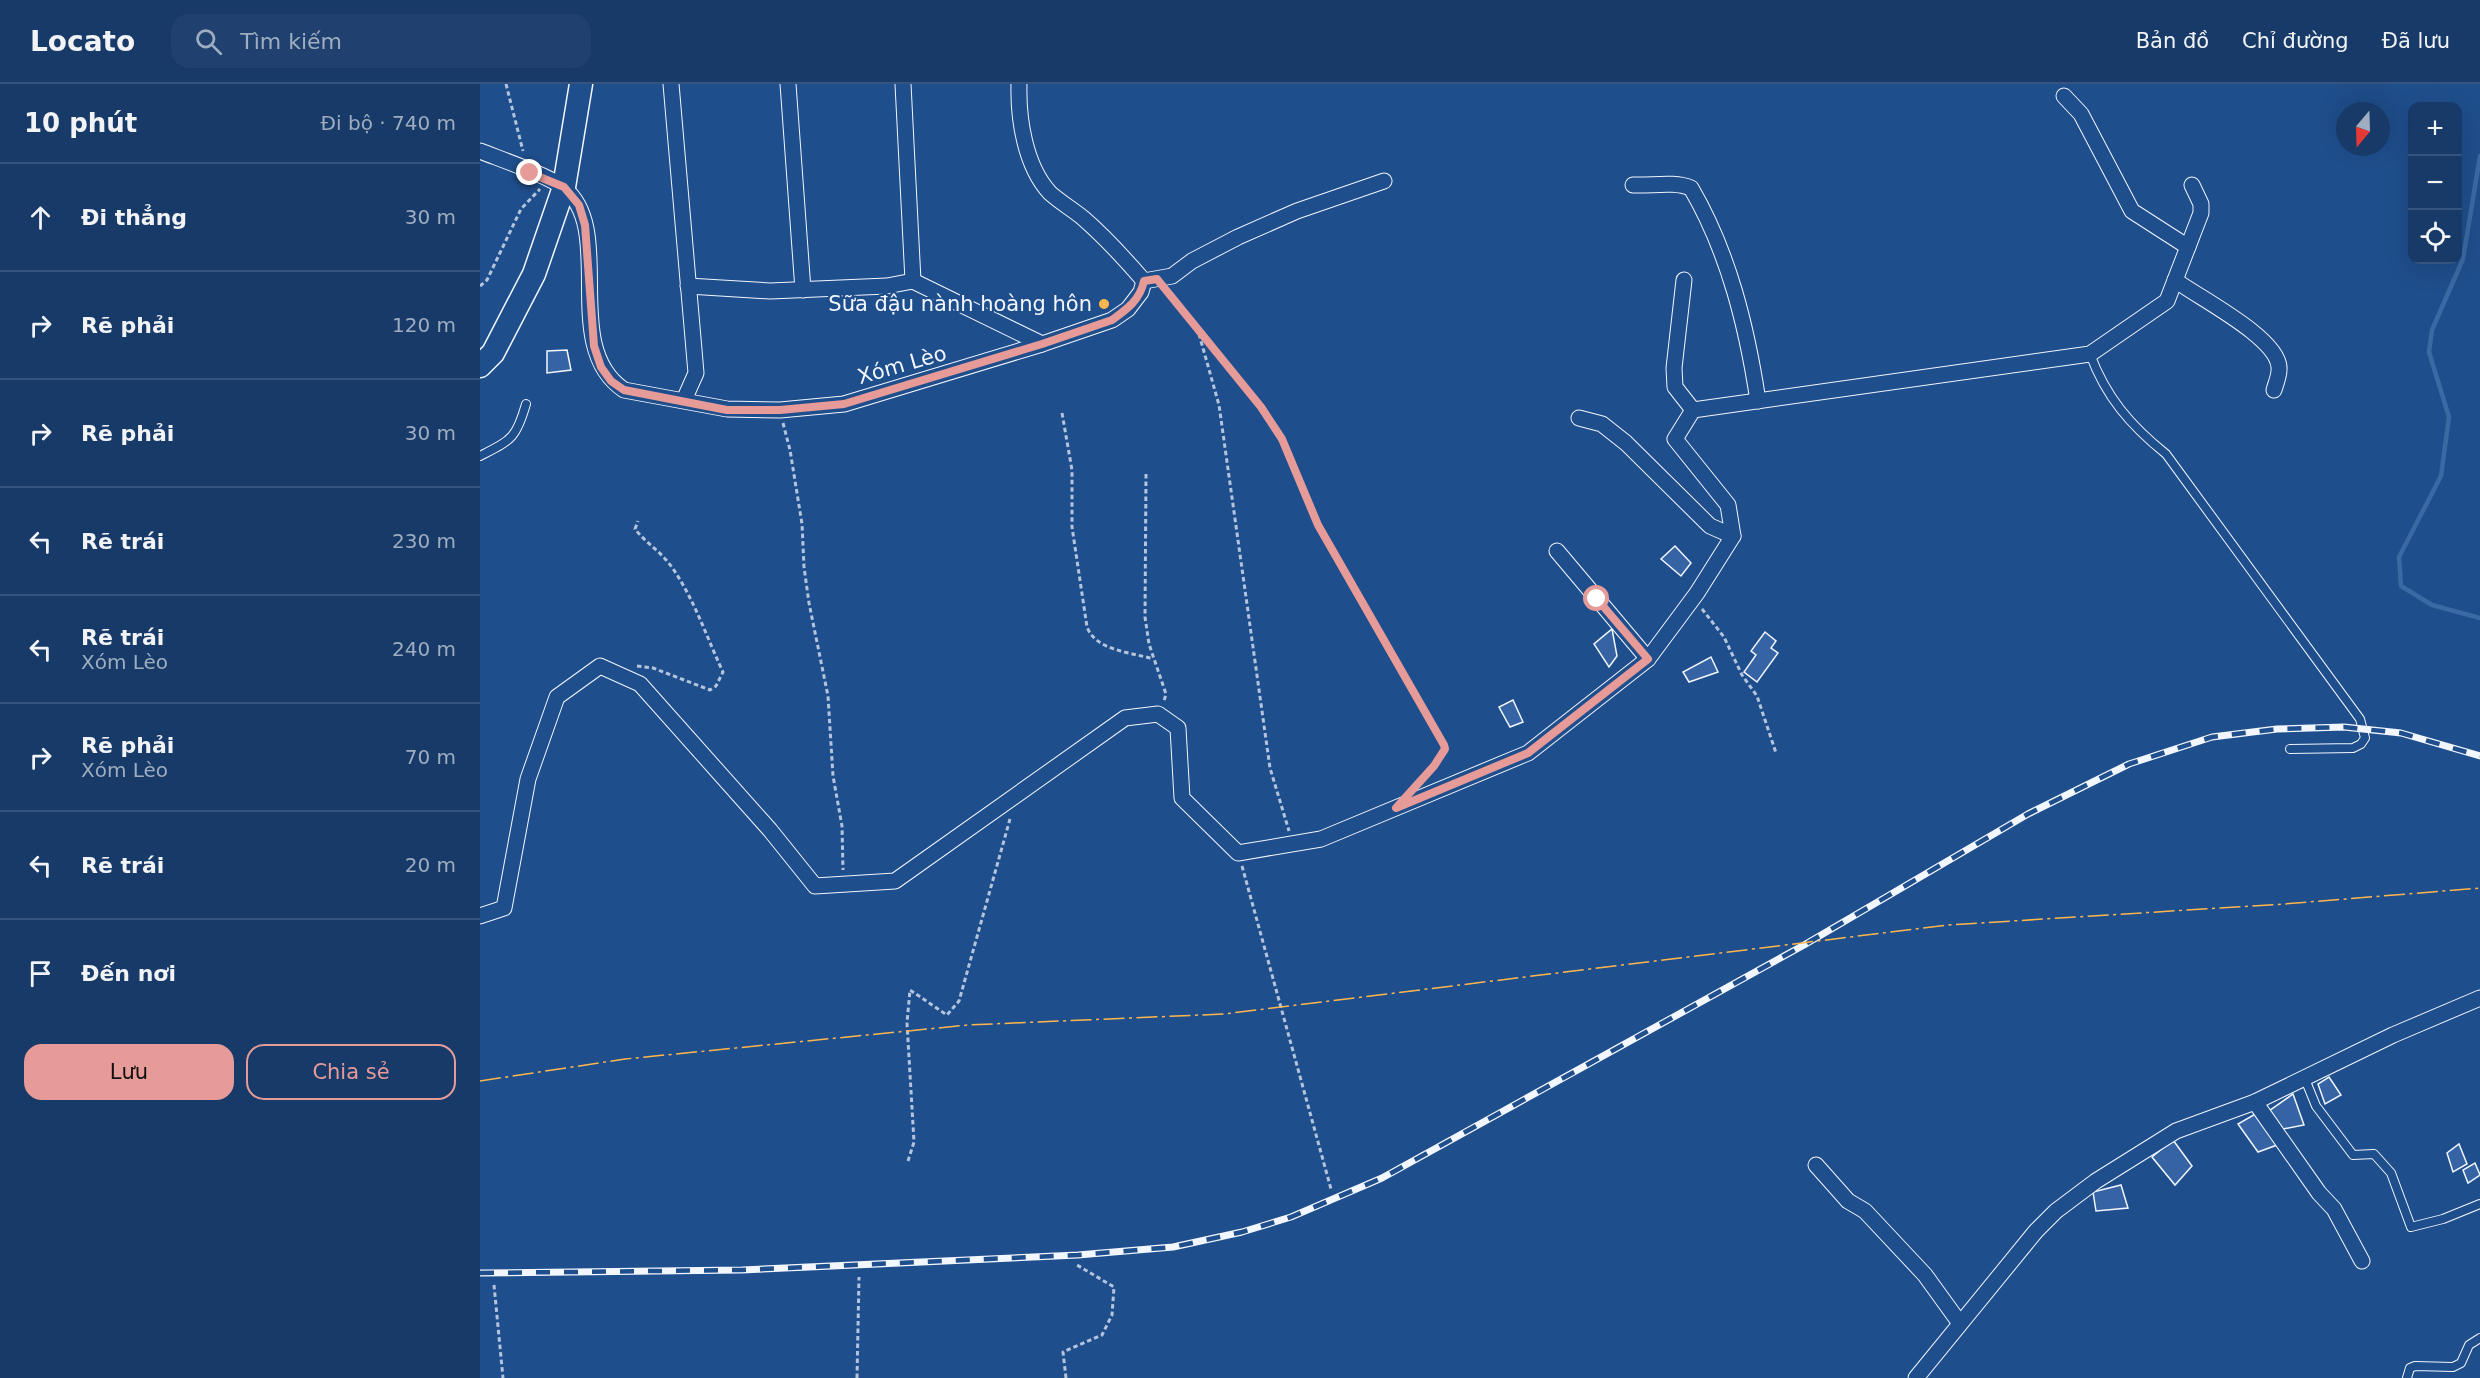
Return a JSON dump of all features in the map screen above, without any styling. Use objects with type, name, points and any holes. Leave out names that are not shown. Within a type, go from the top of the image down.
[{"type":"main road","points":[[480,366],[493,352],[534,274],[581,84]]},
{"type":"street","points":[[671,84],[696,373],[684,400]]},
{"type":"street","points":[[788,84],[803,290]]},
{"type":"street","points":[[903,84],[913,281]]},
{"type":"street","points":[[1019,84],[1021,122],[1028,153],[1049,192],[1084,219],[1150,280],[1172,276],[1192,261],[1228,242],[1298,211],[1384,181]]},
{"type":"street","points":[[2064,96],[2081,114],[2132,211],[2188,247]]},
{"type":"street","points":[[480,151],[557,184]]},
{"type":"street","points":[[1633,185],[1657,186],[1680,183],[1691,188],[1725,263],[1743,320],[1758,401]]},
{"type":"street","name":"Xóm Lèo","points":[[557,184],[579,205],[585,225],[594,346],[601,367],[611,381],[624,390],[727,410],[780,410],[844,404],[1042,344],[1112,320],[1128,309],[1150,280]]},
{"type":"street","points":[[1693,410],[2090,354],[2167,301],[2201,213],[2201,204],[2192,185]]},
{"type":"street","points":[[1684,280],[1674,368],[1675,387],[1693,410]]},
{"type":"street","points":[[2175,280],[2240,322],[2274,351],[2279,368],[2274,390]]},
{"type":"street","points":[[688,286],[803,290],[887,286],[913,281],[1042,344]]},
{"type":"street","points":[[480,916],[504,908],[528,778],[557,697],[600,666],[640,684],[770,830],[815,886],[895,881],[1125,718],[1158,714],[1178,728],[1182,798],[1238,853],[1321,839],[1528,753],[1648,659],[1694,598],[1733,536],[1728,505],[1675,439],[1693,410]]},
{"type":"street","points":[[1579,418],[1602,424],[1626,443],[1710,526],[1733,536]]},
{"type":"street","points":[[1557,551],[1648,659]]},
{"type":"street","points":[[1916,1378],[1959,1322],[2036,1230],[2056,1211],[2096,1181],[2176,1131],[2255,1102],[2393,1035],[2480,998]]},
{"type":"street","points":[[2255,1102],[2319,1193],[2334,1209],[2362,1261]]},
{"type":"street","points":[[1816,1165],[1848,1201],[1865,1210],[1925,1275],[1959,1322]]},
{"type":"lane","points":[[2090,354],[2101,384],[2109,395],[2140,432],[2166,454],[2360,719],[2365,738],[2361,744],[2353,748],[2290,749]]},
{"type":"lane","points":[[480,456],[507,443],[519,427],[526,404]]},
{"type":"lane","points":[[2305,1079],[2316,1106],[2353,1155],[2374,1154],[2391,1173],[2411,1227],[2443,1219],[2480,1202]]},
{"type":"lane","points":[[2408,1378],[2410,1368],[2415,1366],[2453,1367],[2461,1363],[2469,1345],[2480,1338]]},
{"type":"path","points":[[506,84],[530,173]]},
{"type":"path","points":[[480,286],[487,280],[521,209],[557,184]]},
{"type":"path","points":[[1150,280],[1198,332],[1261,407],[1282,439],[1318,525],[1444,745],[1442,754],[1419,783]]},
{"type":"path","points":[[1198,332],[1219,405],[1270,768],[1293,844]]},
{"type":"path","points":[[780,410],[790,450],[802,524],[805,576],[828,696],[833,776],[842,826],[844,884]]},
{"type":"path","points":[[1062,412],[1071,470],[1072,527],[1087,627],[1091,637],[1099,643],[1153,659]]},
{"type":"path","points":[[1146,474],[1145,617],[1153,659],[1166,694],[1158,714]]},
{"type":"path","points":[[619,673],[639,665],[646,666],[710,690],[716,686],[723,672],[700,617],[680,579],[662,555],[647,544],[635,529],[638,521]]},
{"type":"path","points":[[1694,598],[1724,637],[1742,675],[1758,696],[1776,753]]},
{"type":"path","points":[[908,1161],[914,1142],[907,1023],[910,990],[947,1015],[959,1001],[1017,794]]},
{"type":"path","points":[[1238,853],[1331,1189]]},
{"type":"path","points":[[1066,1378],[1062,1352],[1102,1335],[1112,1315],[1114,1287],[1077,1265]]},
{"type":"path","points":[[857,1378],[859,1277]]},
{"type":"path","points":[[495,1286],[503,1378]]},
{"type":"building","points":[[567,350],[571,370],[547,373],[547,351]]},
{"type":"building","points":[[1675,546],[1691,563],[1681,576],[1661,559]]},
{"type":"building","points":[[1612,629],[1617,656],[1609,667],[1594,644]]},
{"type":"building","points":[[1765,632],[1776,641],[1771,648],[1778,653],[1757,682],[1744,672],[1756,655],[1751,651]]},
{"type":"building","points":[[1711,657],[1718,672],[1689,682],[1683,672]]},
{"type":"building","points":[[1513,700],[1523,722],[1510,727],[1499,707]]},
{"type":"building","points":[[2329,1077],[2341,1095],[2325,1104],[2318,1084]]},
{"type":"building","points":[[2293,1094],[2304,1125],[2283,1129],[2269,1111]]},
{"type":"building","points":[[2257,1113],[2277,1145],[2258,1152],[2238,1124]]},
{"type":"building","points":[[2173,1140],[2192,1166],[2175,1185],[2152,1157]]},
{"type":"building","points":[[2459,1144],[2467,1164],[2453,1172],[2447,1153]]},
{"type":"building","points":[[2475,1163],[2480,1175],[2468,1183],[2463,1170]]},
{"type":"building","points":[[2121,1185],[2128,1208],[2096,1211],[2093,1192]]},
{"type":"waterway","points":[[2480,156],[2463,259],[2432,330],[2429,352],[2449,417],[2441,476],[2399,557],[2401,586],[2432,605],[2480,618]]},
{"type":"railway","points":[[480,1273],[742,1270],[1078,1255],[1173,1247],[1242,1232],[1291,1217],[1382,1178],[1804,945],[2028,814],[2129,764],[2212,737],[2277,729],[2344,727],[2401,733],[2480,756]]},
{"type":"power","points":[[480,1081],[625,1059],[968,1025],[1224,1014],[1948,925],[2284,904],[2480,888]]},
{"type":"place","name":"Sữa đậu nành hoàng hôn","points":[[1104,304]]},
{"type":"route","points":[[530,173],[564,187],[579,205],[585,225],[594,346],[601,367],[611,381],[624,390],[640,394],[684,400],[727,410],[780,410],[844,404],[930,379],[1112,320],[1128,309],[1141,292],[1144,281],[1157,279],[1261,407],[1282,439],[1305,499],[1318,525],[1398,664],[1425,716],[1444,745],[1445,749],[1434,766],[1396,808],[1528,753],[1648,659],[1597,599]]}]
